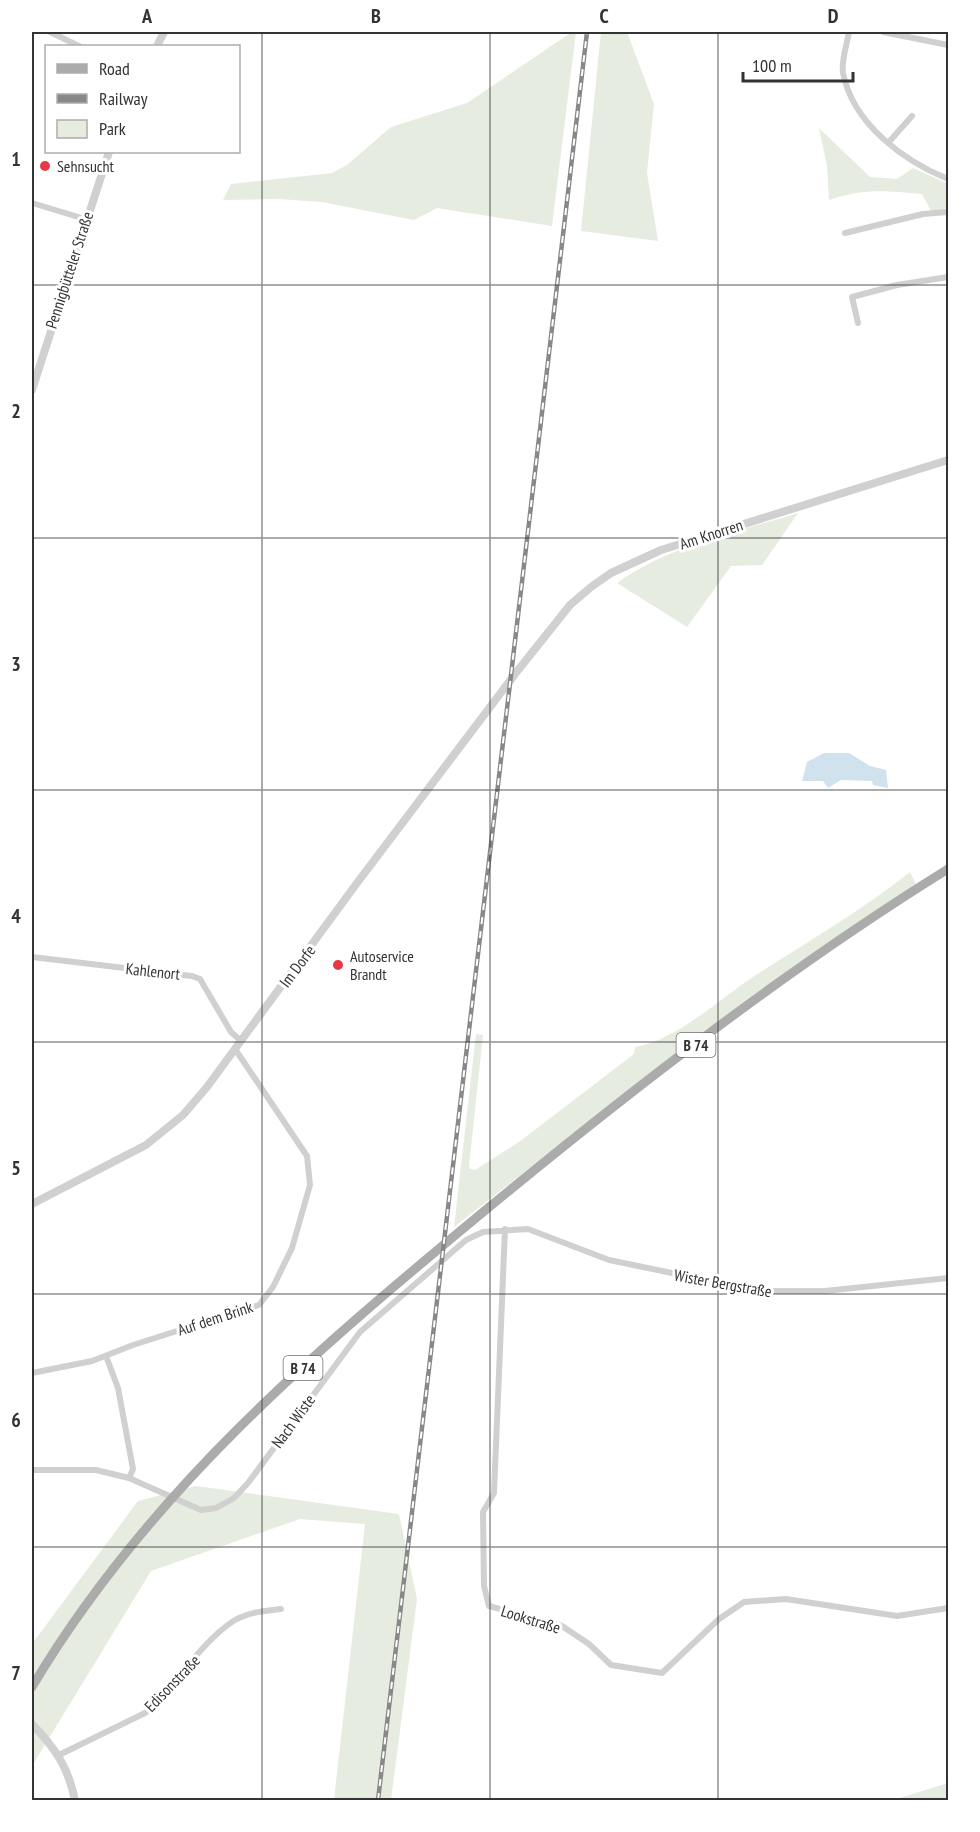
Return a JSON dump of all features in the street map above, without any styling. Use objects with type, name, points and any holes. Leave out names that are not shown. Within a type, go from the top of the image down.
[{"type":"main road","name":"B 74","points":[[32,1687],[77,1613],[107,1573],[166,1502],[250,1415],[454,1236],[564,1146],[718,1028],[855,931],[948,869]]},
{"type":"street","points":[[50,32],[77,45]]},
{"type":"street","points":[[849,32],[842,71],[849,93],[864,118],[908,160],[948,179]]},
{"type":"street","points":[[883,32],[948,45]]},
{"type":"street","points":[[888,143],[912,116]]},
{"type":"street","name":"Pennigbütteler Straße","points":[[32,390],[85,219],[109,153]]},
{"type":"street","points":[[32,203],[85,219]]},
{"type":"street","points":[[845,234],[923,214],[948,213]]},
{"type":"street","points":[[858,323],[852,297],[897,285],[948,278]]},
{"type":"street","name":"Am Knorren","points":[[515,674],[570,605],[591,586],[634,561],[842,492],[948,460]]},
{"type":"street","name":"Im Dorfe","points":[[32,1204],[124,1158],[161,1134],[183,1115],[235,1049],[515,674]]},
{"type":"street","name":"Kahlenort","points":[[32,957],[192,976],[200,980],[231,1032],[241,1041]]},
{"type":"street","name":"Auf dem Brink","points":[[32,1373],[72,1367],[161,1335],[259,1305],[273,1287],[292,1248],[310,1185],[307,1156],[235,1049]]},
{"type":"street","name":"Wister Bergstraße","points":[[453,1251],[466,1240],[483,1232],[505,1229],[528,1230],[609,1260],[759,1292],[825,1291],[948,1278]]},
{"type":"street","name":"Lookstraße","points":[[505,1229],[494,1493],[483,1512],[484,1586],[489,1606],[562,1626],[589,1644],[611,1665],[662,1673],[719,1620],[744,1602],[786,1599],[897,1616],[948,1608]]},
{"type":"street","name":"Nach Wiste","points":[[32,1470],[96,1470],[129,1478],[201,1510],[216,1508],[234,1498],[248,1483],[360,1332],[453,1251]]},
{"type":"street","points":[[106,1356],[118,1388],[133,1469],[129,1478]]},
{"type":"street","name":"Edisonstraße","points":[[59,1755],[145,1713],[220,1632],[236,1620],[254,1613],[281,1610]]},
{"type":"street","points":[[32,1724],[59,1755],[70,1776],[75,1800]]},
{"type":"green space","points":[[572,32],[576,32],[552,226],[437,208],[414,220],[322,202],[279,199],[223,200],[231,184],[332,173],[347,165],[391,127],[467,103]]},
{"type":"green space","points":[[601,32],[627,32],[654,104],[647,173],[658,241],[581,231]]},
{"type":"green space","points":[[819,128],[870,177],[897,179],[913,168],[948,184],[948,210],[931,211],[922,194],[864,192],[829,200],[827,166]]},
{"type":"green space","points":[[798,513],[762,565],[731,566],[687,627],[617,583],[637,570],[681,549]]},
{"type":"green space","points":[[910,872],[916,884],[656,1069],[454,1227],[476,1034],[483,1035],[469,1166],[470,1169],[475,1170],[519,1142],[634,1054],[635,1047],[651,1043],[682,1028],[753,977],[872,900]]},
{"type":"green space","points":[[196,1486],[399,1514],[417,1599],[391,1800],[334,1800],[365,1524],[300,1519],[151,1571],[32,1766],[32,1644],[138,1501]]},
{"type":"green space","points":[[948,1783],[948,1800],[893,1800]]},
{"type":"water","points":[[824,753],[849,753],[870,766],[886,770],[888,788],[873,785],[872,781],[841,780],[828,788],[823,781],[802,781],[807,762]]},
{"type":"railway","points":[[378,1800],[587,32]]},
{"type":"place","name":"Sehnsucht","points":[[45,166]]},
{"type":"place","name":"Autoservice Brandt","points":[[338,965]]}]
